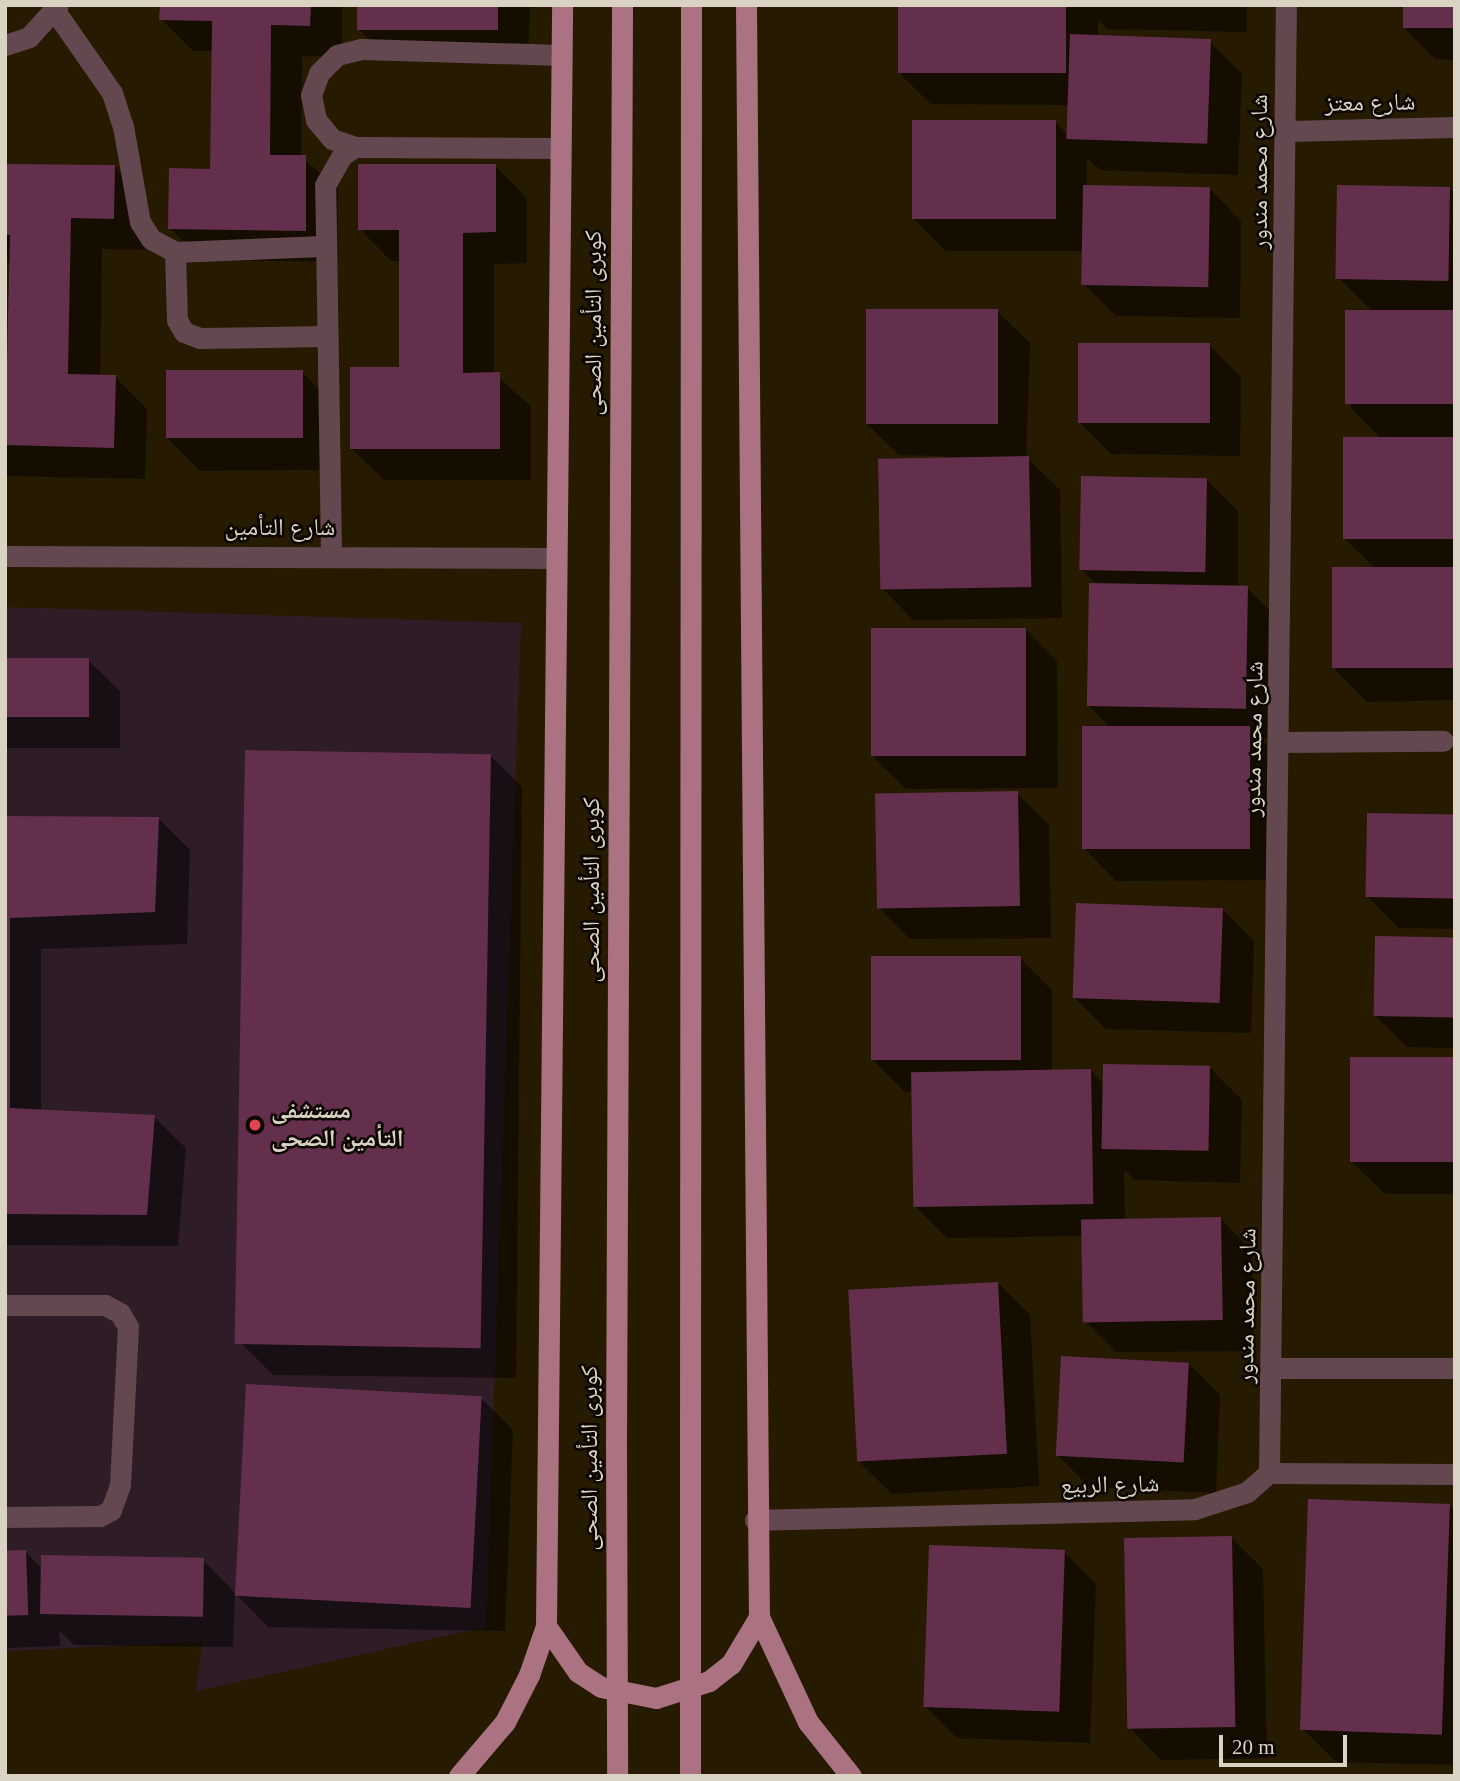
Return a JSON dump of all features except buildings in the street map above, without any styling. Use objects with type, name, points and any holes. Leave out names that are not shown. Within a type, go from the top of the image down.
[{"type":"main road","points":[[459,1776],[505,1722],[529,1675],[546,1626],[558,148],[562,5]]},
{"type":"main road","name":"كوبرى التأمين الصحى","points":[[617,1776],[622,5]]},
{"type":"main road","points":[[690,1776],[691,5]]},
{"type":"main road","points":[[746,5],[755,1520],[759,1617],[808,1722],[851,1776]]},
{"type":"main road","points":[[546,1626],[578,1672],[601,1687],[656,1698],[709,1681],[731,1664],[759,1617]]},
{"type":"street","name":"شارع محمد مندور","points":[[1269,1473],[1273,1368],[1287,131],[1286,5]]},
{"type":"street","points":[[5,45],[29,37],[57,8],[112,93],[123,126],[140,222],[151,239],[175,252],[323,246]]},
{"type":"street","points":[[558,148],[355,148],[332,139],[316,120],[311,95],[319,73],[337,55],[361,49],[560,55]]},
{"type":"street","name":"شارع معتز","points":[[1287,131],[1455,127]]},
{"type":"street","points":[[331,554],[324,336],[325,185],[342,155],[355,148]]},
{"type":"street","points":[[175,252],[177,320],[184,332],[200,338],[324,336]]},
{"type":"street","name":"شارع التأمين","points":[[5,556],[331,554],[554,558]]},
{"type":"street","points":[[1280,742],[1443,741]]},
{"type":"street","points":[[5,1305],[105,1305],[120,1313],[128,1335],[120,1485],[111,1510],[100,1516],[5,1517]]},
{"type":"street","points":[[1273,1368],[1455,1368]]},
{"type":"street","points":[[1269,1473],[1455,1474]]},
{"type":"street","name":"شارع الربيع","points":[[755,1520],[1195,1509],[1247,1492],[1269,1473]]},
{"type":"shaded area","name":"مستشفى التأمين الصحى","points":[[5,607],[521,623],[486,1627],[196,1691],[202,1642],[5,1651]]},
{"type":"place","name":"مستشفى التأمين الصحى","points":[[255,1125]]}]
